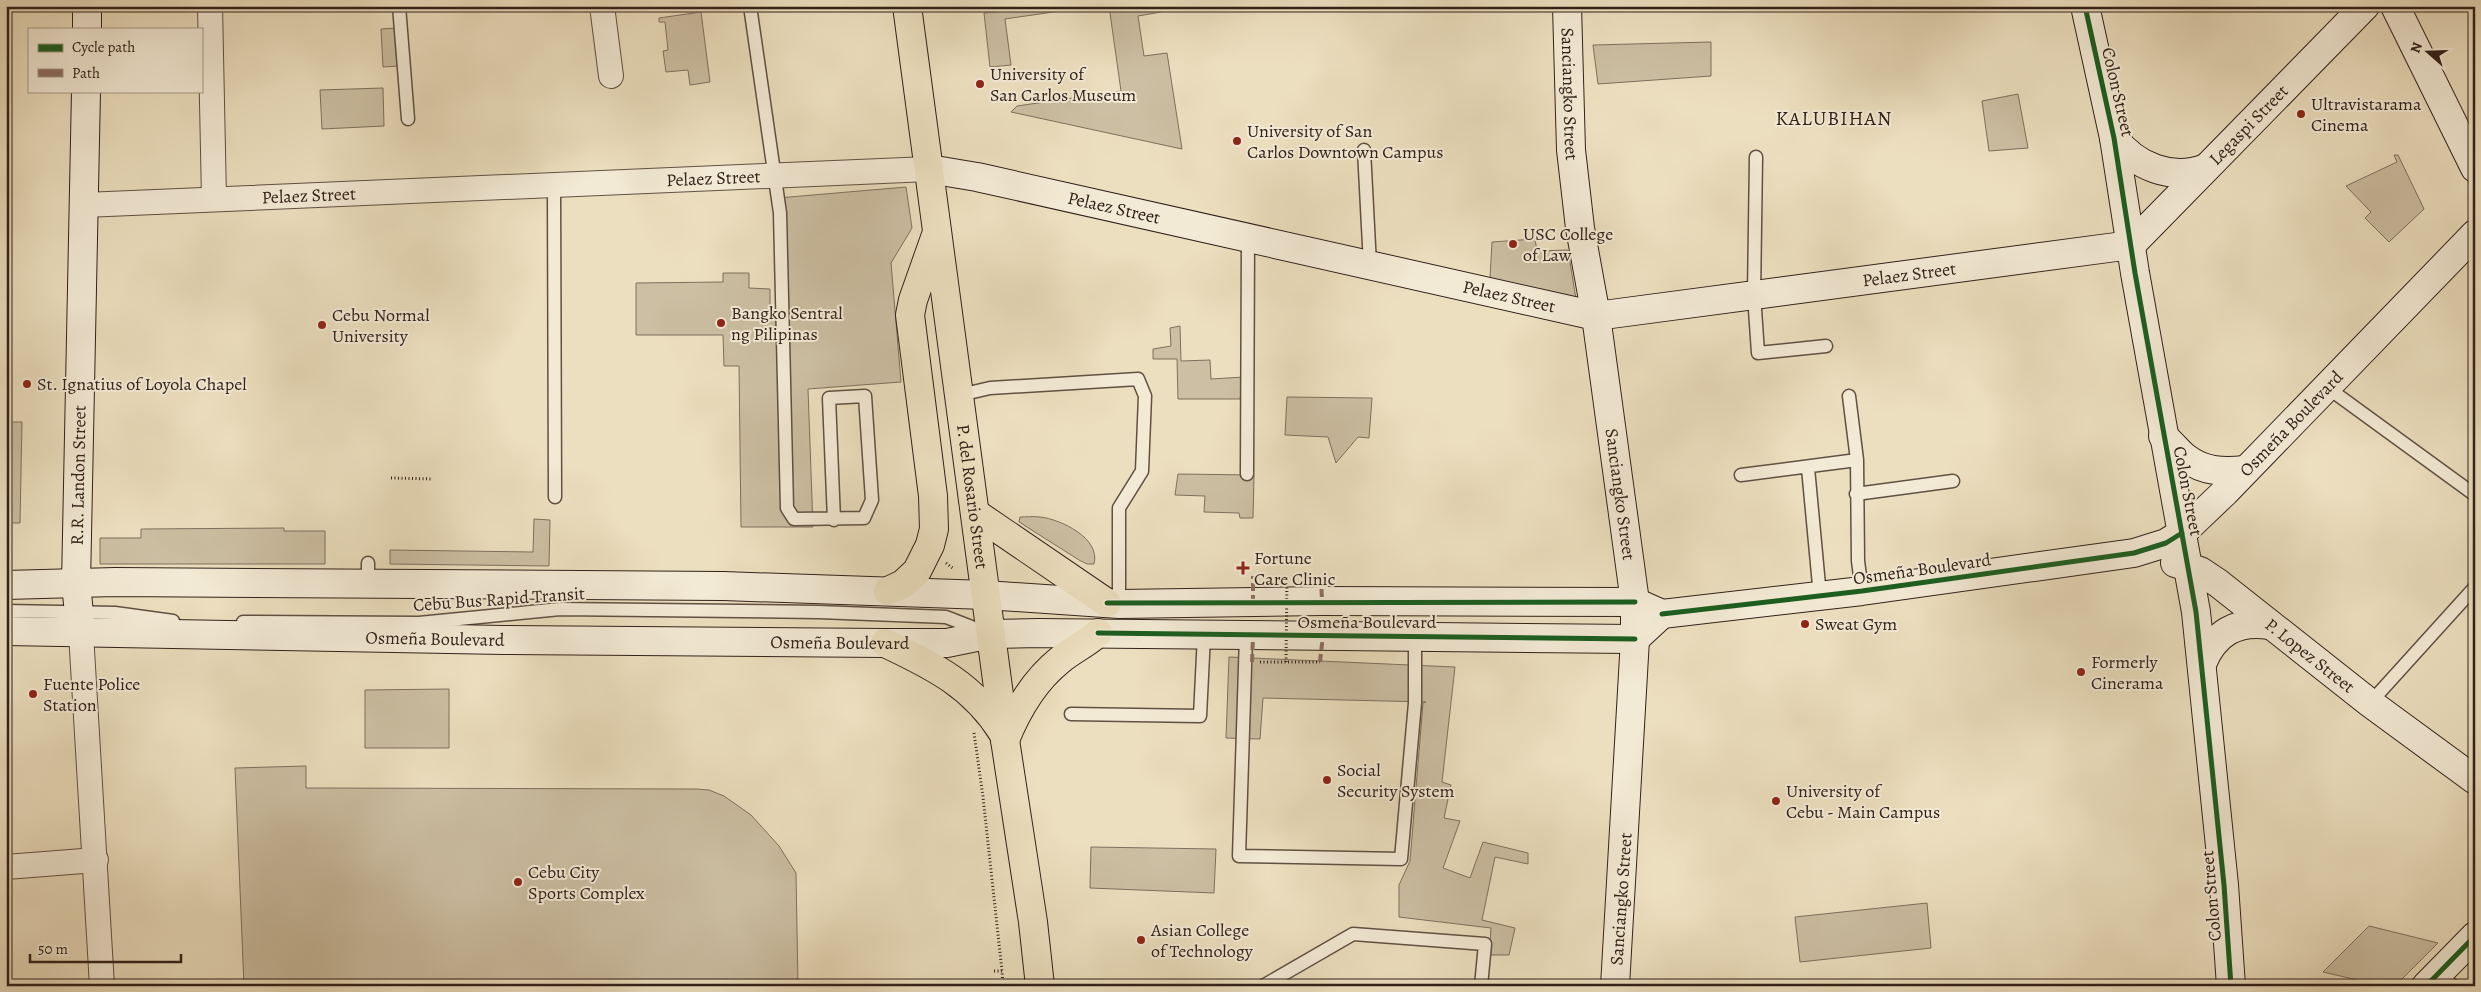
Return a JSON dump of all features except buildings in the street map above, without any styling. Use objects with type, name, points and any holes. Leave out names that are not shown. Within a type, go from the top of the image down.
[{"type":"main road","points":[[87,6],[87,28]]},
{"type":"main road","name":"P. del Rosario Street","points":[[907,6],[992,634],[1004,737],[1033,922],[1040,986]]},
{"type":"main road","name":"Sanciangko Street","points":[[1568,6],[1571,150],[1580,228],[1596,316],[1636,602],[1615,986]]},
{"type":"main road","name":"Colon Street","points":[[2085,6],[2114,138],[2163,436],[2188,566],[2202,664],[2224,884],[2231,986]]},
{"type":"main road","name":"Legaspi Street","points":[[2131,245],[2365,6]]},
{"type":"main road","points":[[2394,6],[2475,168]]},
{"type":"main road","name":"R.R. Landon Street","points":[[80,622],[76,584],[86,92]]},
{"type":"main road","points":[[2114,138],[2137,161],[2159,170],[2191,174],[2206,168]]},
{"type":"main road","name":"Pelaez Street","points":[[929,169],[977,177],[1596,316],[2131,245]]},
{"type":"main road","points":[[888,591],[903,584],[917,570],[930,546],[934,529],[934,502],[910,315],[913,300],[938,231]]},
{"type":"main road","name":"Osmeña Boulevard","points":[[6,585],[368,573],[986,595],[1113,604],[1322,601],[1636,602],[1662,614],[1862,591],[2134,553],[2166,543],[2182,533],[2328,388],[2475,234]]},
{"type":"main road","points":[[2163,436],[2186,458],[2197,465],[2219,471],[2245,470]]},
{"type":"main road","points":[[975,513],[1113,604]]},
{"type":"main road","name":"P. Lopez Street","points":[[2134,553],[2188,566],[2200,571],[2218,583],[2370,703],[2475,780]]},
{"type":"main road","points":[[1635,639],[1662,614]]},
{"type":"main road","name":"Osmeña Boulevard","points":[[6,631],[80,622],[504,640],[947,643],[992,634],[1098,633],[1635,639]]},
{"type":"main road","points":[[2202,664],[2213,644],[2228,630],[2246,624],[2269,625]]},
{"type":"main road","points":[[885,643],[921,660],[966,688],[986,707],[1004,737],[1019,710],[1042,677],[1060,660],[1086,644],[1098,633]]},
{"type":"main road","points":[[2439,982],[2475,936]]},
{"type":"street","points":[[210,6],[214,200]]},
{"type":"street","points":[[602,6],[610,76]]},
{"type":"street","name":"Pelaez Street","points":[[84,205],[929,169]]},
{"type":"street","name":"R.R. Landon Street","points":[[80,622],[96,860],[102,986]]},
{"type":"street","points":[[6,867],[96,860]]},
{"type":"lane","points":[[399,6],[408,119]]},
{"type":"lane","points":[[750,6],[780,213],[787,508],[794,519],[834,520],[864,518],[872,500],[865,396],[829,398],[834,520]]},
{"type":"lane","points":[[1364,150],[1370,265]]},
{"type":"lane","points":[[1756,157],[1754,295],[1758,353],[1826,346]]},
{"type":"lane","points":[[554,185],[555,497]]},
{"type":"lane","points":[[1247,474],[1248,238]]},
{"type":"lane","points":[[960,395],[990,388],[1138,379],[1145,396],[1142,471],[1119,508],[1113,604]]},
{"type":"lane","points":[[2328,388],[2475,495]]},
{"type":"lane","points":[[1849,396],[1857,460],[1856,494],[1862,591]]},
{"type":"lane","points":[[1741,475],[1808,468],[1857,460]]},
{"type":"lane","points":[[1808,468],[1820,596]]},
{"type":"lane","points":[[1856,494],[1953,480]]},
{"type":"lane","points":[[2370,703],[2475,587]]},
{"type":"lane","name":"Cebu Bus Rapid Transit","points":[[232,622],[419,623],[560,609],[819,612],[946,617],[992,634]]},
{"type":"lane","points":[[6,611],[80,622],[114,613],[163,621],[183,621]]},
{"type":"lane","points":[[1071,714],[1200,716],[1204,635]]},
{"type":"lane","points":[[1246,636],[1238,856],[1401,859],[1415,704],[1415,636]]},
{"type":"lane","points":[[1262,986],[1354,934],[1485,944],[1480,986]]},
{"type":"path","points":[[391,478],[433,478]]},
{"type":"path","points":[[1286,662],[1287,577]]},
{"type":"path","points":[[1252,662],[1320,662]]},
{"type":"path","points":[[973,728],[983,797],[1003,986]]},
{"type":"path","points":[[994,971],[1002,971]]},
{"type":"shaded area","points":[[1004,6],[1095,6],[1005,19],[1011,65],[990,67],[984,13],[1004,11]]},
{"type":"shaded area","points":[[1109,6],[1160,6],[1161,12],[1138,16],[1144,56],[1167,53],[1182,149],[1011,112],[1017,106],[1121,91]]},
{"type":"shaded area","points":[[701,12],[710,82],[690,85],[688,70],[666,72],[663,51],[668,50],[665,22],[659,22],[659,18]]},
{"type":"shaded area","points":[[396,28],[398,66],[383,67],[381,29]]},
{"type":"shaded area","points":[[1711,42],[1711,76],[1598,84],[1593,45]]},
{"type":"shaded area","points":[[383,88],[384,126],[322,129],[320,90]]},
{"type":"shaded area","points":[[2018,94],[2028,148],[1989,151],[1982,101]]},
{"type":"shaded area","points":[[2394,155],[2398,155],[2424,209],[2389,242],[2365,218],[2371,212],[2346,186],[2397,162]]},
{"type":"shaded area","points":[[906,187],[912,228],[891,263],[901,382],[808,389],[813,527],[741,527],[739,366],[724,366],[723,335],[636,335],[636,283],[723,282],[723,273],[749,273],[749,288],[770,289],[770,313],[783,313],[778,198]]},
{"type":"shaded area","points":[[1535,239],[1537,251],[1568,250],[1576,299],[1490,278],[1492,242]]},
{"type":"shaded area","points":[[1180,326],[1181,361],[1210,360],[1211,379],[1244,377],[1240,399],[1178,399],[1177,359],[1153,359],[1153,349],[1171,346],[1170,328]]},
{"type":"shaded area","points":[[1287,397],[1372,398],[1369,438],[1358,437],[1336,463],[1328,437],[1285,435]]},
{"type":"shaded area","points":[[6,422],[22,422],[20,523],[6,523]]},
{"type":"shaded area","points":[[1178,474],[1254,475],[1253,518],[1240,518],[1239,513],[1204,512],[1205,496],[1175,495]]},
{"type":"shaded area","points":[[1020,517],[1048,519],[1077,531],[1091,546],[1095,555],[1094,564],[1087,564],[1079,560],[1019,522]]},
{"type":"shaded area","points":[[534,519],[550,520],[549,566],[390,564],[390,550],[533,552]]},
{"type":"shaded area","points":[[284,528],[284,531],[325,531],[325,564],[100,564],[100,538],[141,538],[141,529]]},
{"type":"shaded area","points":[[1229,657],[1455,667],[1442,782],[1451,785],[1444,818],[1460,821],[1443,868],[1470,878],[1483,842],[1528,853],[1528,864],[1495,857],[1482,920],[1515,928],[1509,955],[1489,955],[1491,928],[1399,917],[1399,885],[1410,861],[1423,703],[1426,702],[1263,698],[1260,739],[1226,738]]},
{"type":"shaded area","points":[[449,689],[449,748],[365,748],[365,690]]},
{"type":"shaded area","name":"Cebu City Sports Complex","points":[[306,766],[306,788],[696,789],[709,790],[724,796],[751,815],[779,846],[796,873],[798,986],[244,986],[235,768]]},
{"type":"shaded area","points":[[1091,847],[1216,849],[1214,893],[1090,888]]},
{"type":"shaded area","points":[[1927,903],[1931,948],[1800,962],[1795,917]]},
{"type":"shaded area","points":[[2369,926],[2438,943],[2395,986],[2383,986],[2323,972]]},
{"type":"marked path","points":[[1253,576],[1253,603]]},
{"type":"marked path","points":[[1321,577],[1322,601]]},
{"type":"marked path","points":[[1320,662],[1323,635]]},
{"type":"marked path","points":[[1252,662],[1253,636]]},
{"type":"cycle path","points":[[2085,6],[2114,138],[2135,273],[2196,612],[2224,885],[2231,986]]},
{"type":"cycle path","points":[[1662,614],[1862,591],[2134,553],[2166,543],[2182,533]]},
{"type":"cycle path","points":[[1107,603],[1635,602]]},
{"type":"cycle path","points":[[1098,633],[1635,639]]},
{"type":"cycle path","points":[[2426,986],[2475,936]]},
{"type":"place","name":"University of San Carlos Museum","points":[[980,84]]},
{"type":"place","name":"Ultravistarama Cinema","points":[[2301,114]]},
{"type":"place","name":"University of San Carlos Downtown Campus","points":[[1237,141]]},
{"type":"place","name":"USC College of Law","points":[[1513,244]]},
{"type":"place","name":"Bangko Sentral ng Pilipinas","points":[[721,323]]},
{"type":"place","name":"Cebu Normal University","points":[[322,325]]},
{"type":"place","name":"St. Ignatius of Loyola Chapel","points":[[27,384]]},
{"type":"place","name":"Fortune Care Clinic","points":[[1243,568]]},
{"type":"place","name":"Sweat Gym","points":[[1805,624]]},
{"type":"place","name":"Formerly Cinerama","points":[[2081,672]]},
{"type":"place","name":"Fuente Police Station","points":[[33,694]]},
{"type":"place","name":"Social Security System","points":[[1327,780]]},
{"type":"place","name":"University of Cebu - Main Campus","points":[[1776,801]]},
{"type":"place","name":"Cebu City Sports Complex","points":[[518,882]]},
{"type":"place","name":"Asian College of Technology","points":[[1141,940]]},
{"type":"district","name":"KALUBIHAN","points":[[1834,118]]}]
